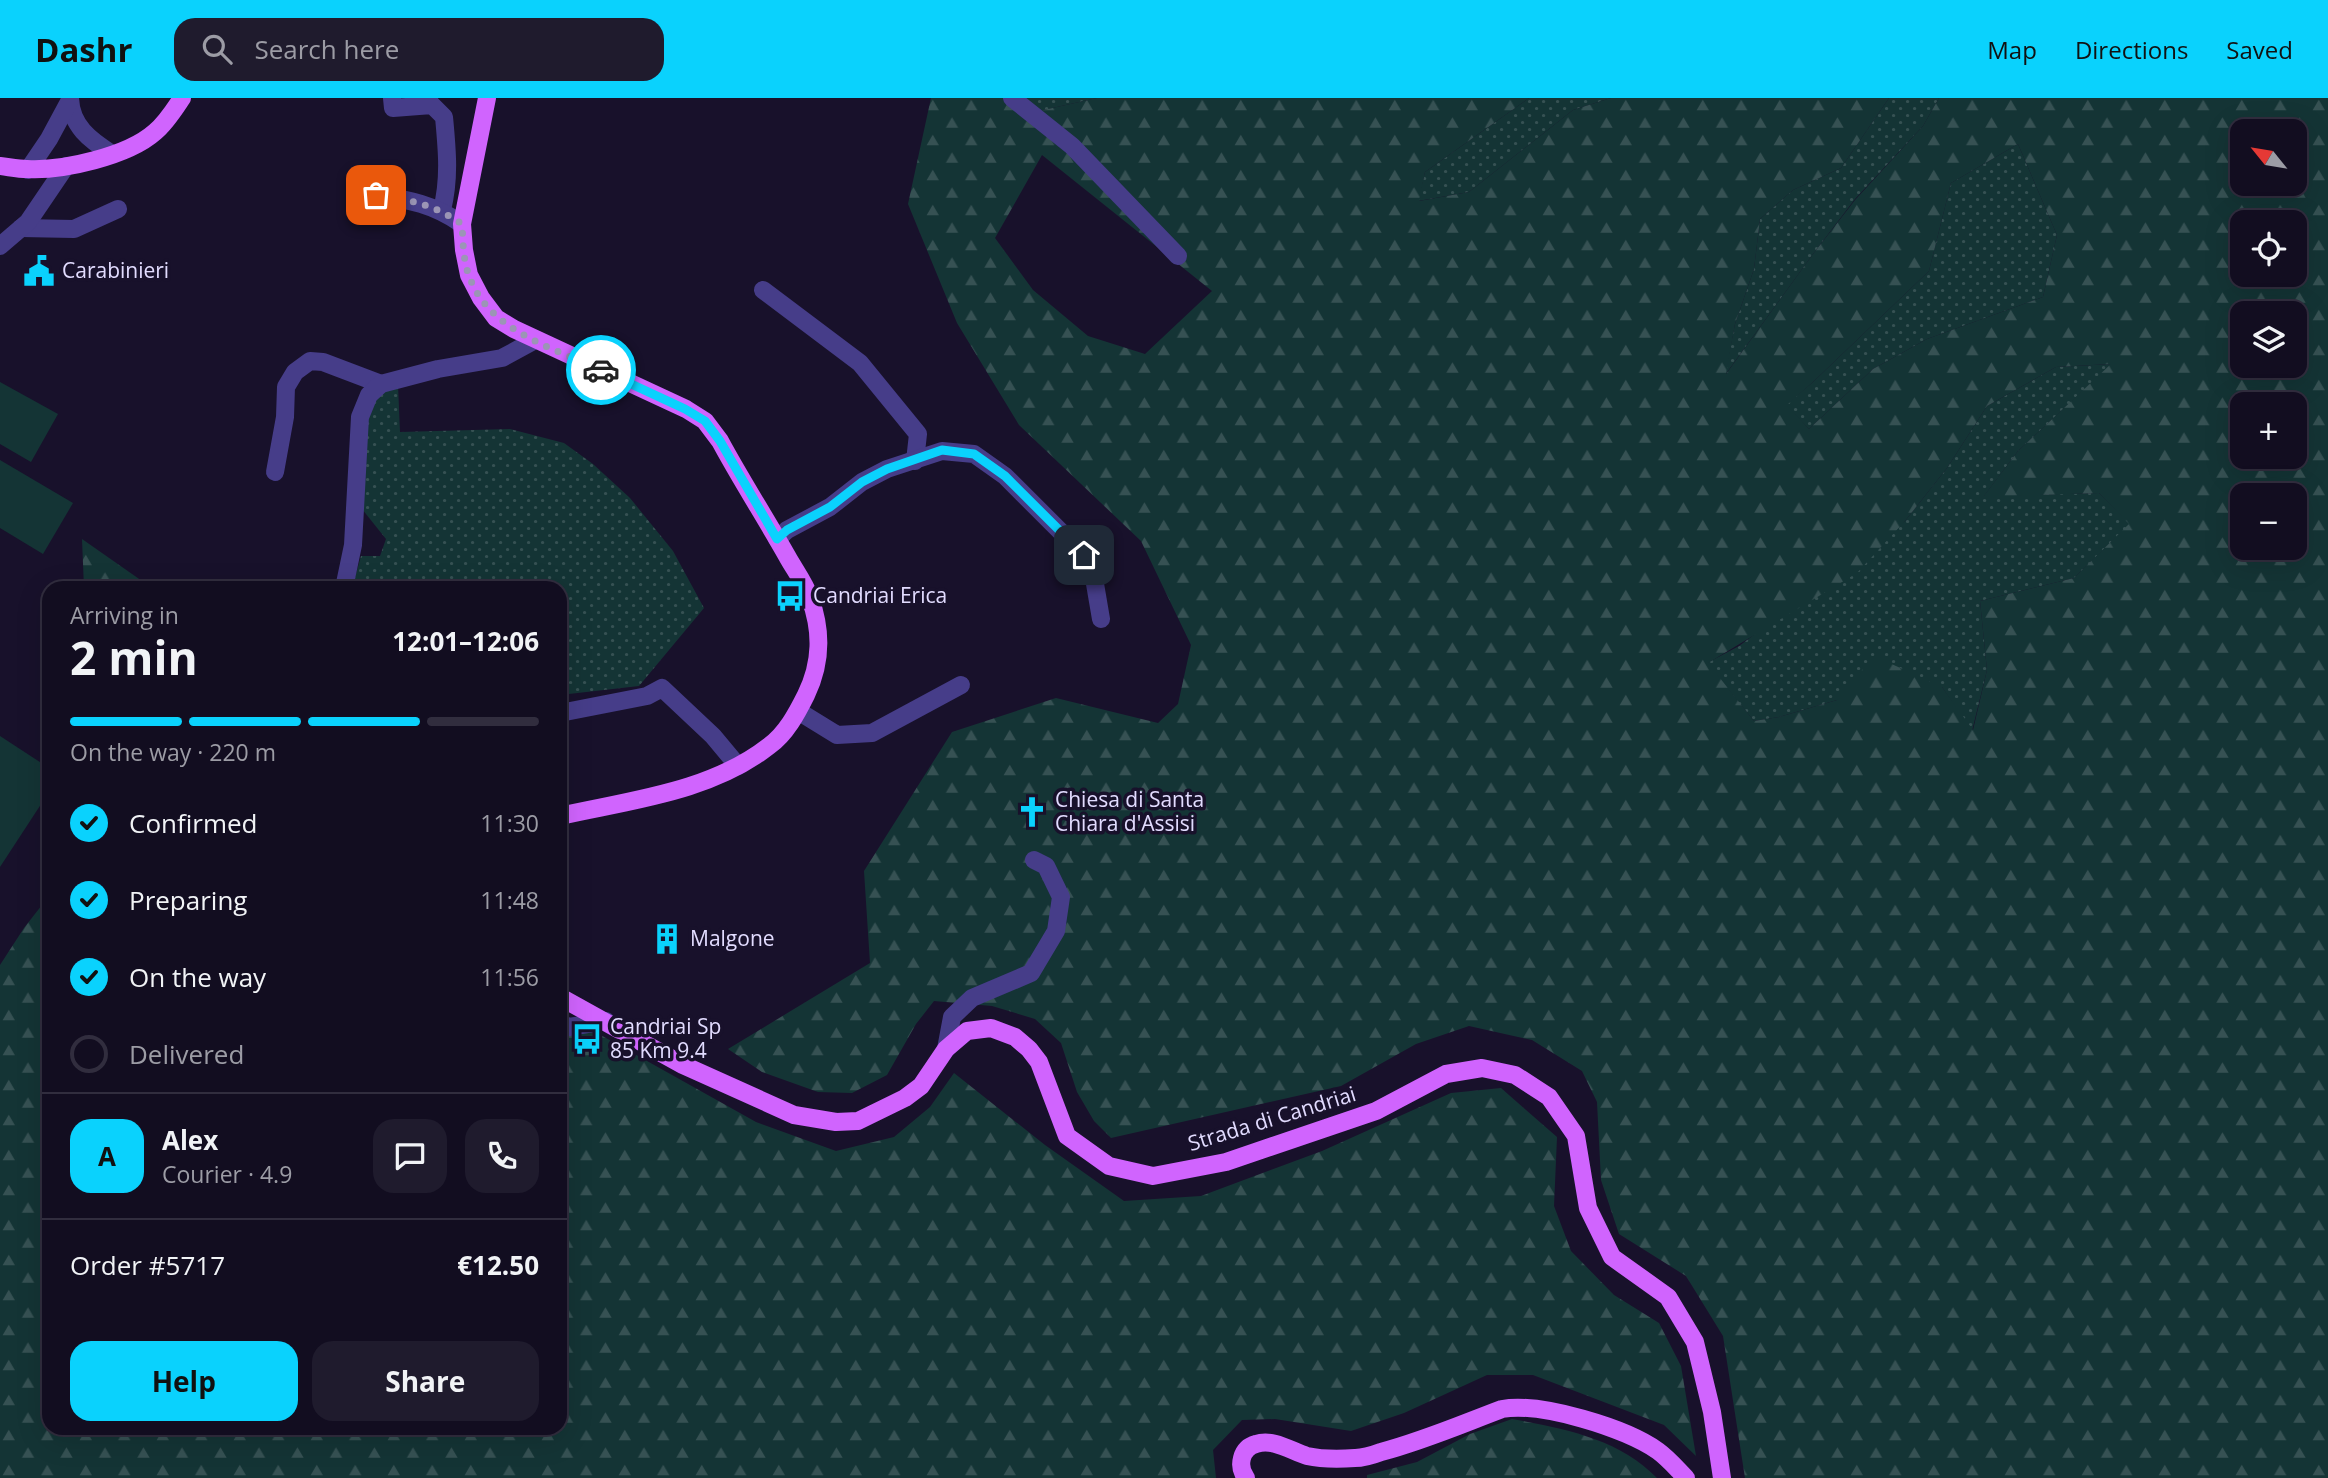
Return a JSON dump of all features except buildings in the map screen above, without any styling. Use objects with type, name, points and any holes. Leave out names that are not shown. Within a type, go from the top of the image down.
[{"type":"main road","points":[[0,166],[28,170],[66,166],[131,147],[155,133],[182,98]]},
{"type":"main road","points":[[487,98],[462,224],[469,275],[481,298],[496,317],[535,340],[685,409],[705,421],[720,441],[808,594],[819,626],[816,668],[798,711],[771,746],[698,785],[567,815]]},
{"type":"main road","name":"Strada di Candriai","points":[[567,1001],[683,1065],[794,1115],[836,1122],[858,1121],[887,1109],[921,1086],[946,1049],[967,1031],[991,1028],[1015,1037],[1039,1062],[1067,1136],[1109,1166],[1153,1176],[1227,1162],[1376,1111],[1446,1074],[1482,1069],[1515,1075],[1549,1097],[1576,1136],[1588,1208],[1612,1257],[1668,1297],[1695,1342],[1712,1412],[1722,1478]]},
{"type":"main road","points":[[1246,1478],[1242,1472],[1242,1458],[1245,1451],[1255,1444],[1273,1443],[1309,1456],[1358,1459],[1401,1447],[1512,1407],[1549,1411],[1618,1431],[1658,1451],[1686,1478]]},
{"type":"street","points":[[392,98],[393,108],[432,105],[444,117],[448,157],[447,190],[442,210]]},
{"type":"street","points":[[1012,98],[1072,146],[1178,256]]},
{"type":"street","points":[[70,99],[72,115],[80,127],[95,143],[112,154]]},
{"type":"street","points":[[28,170],[49,139],[70,99]]},
{"type":"street","points":[[0,246],[28,222],[66,166]]},
{"type":"street","points":[[376,195],[442,210],[462,224]]},
{"type":"street","points":[[22,228],[75,229],[118,209]]},
{"type":"street","points":[[762,290],[860,363],[918,434],[915,461]]},
{"type":"street","points":[[345,581],[353,545],[360,417],[369,395],[381,384],[438,369],[502,358],[535,340]]},
{"type":"street","points":[[275,472],[285,417],[286,387],[295,372],[310,361],[323,362],[381,384]]},
{"type":"street","points":[[777,539],[787,530],[830,507],[862,482],[887,469],[942,450],[974,454],[1005,476],[1084,555],[1094,578],[1101,619]]},
{"type":"street","points":[[798,711],[836,735],[872,733],[961,685]]},
{"type":"street","points":[[567,712],[647,696],[662,688],[713,736],[738,766]]},
{"type":"street","points":[[946,1049],[952,1017],[972,998],[1031,972],[1056,931],[1061,897],[1046,866],[1034,860]]},
{"type":"street","points":[[567,1026],[606,1021]]},
{"type":"green space","points":[[931,98],[1019,98],[1030,113],[1097,98],[1529,98],[1425,172],[1419,201],[1469,192],[1573,110],[1611,98],[1889,98],[1841,168],[1793,190],[1760,219],[1754,269],[1735,324],[1726,374],[1855,200],[1923,126],[1939,98],[2328,98],[2328,1478],[1745,1478],[1723,1336],[1686,1276],[1619,1234],[1601,1180],[1597,1102],[1582,1071],[1532,1040],[1469,1026],[1416,1044],[1341,1086],[1111,1138],[1094,1121],[1077,1092],[1061,1043],[1035,1019],[992,1006],[934,1001],[916,1024],[887,1075],[852,1093],[818,1092],[762,1072],[728,1049],[870,963],[864,871],[952,732],[1056,698],[1158,723],[1178,704],[1191,645],[1141,541],[1019,425],[957,323],[908,204]],"holes":[[[2018,144],[2057,235],[2043,297],[1927,339],[1873,369],[1809,429],[1787,405],[1929,271],[1951,183]],[[1042,155],[1212,291],[1145,354],[1088,336],[1033,290],[995,238]],[[2111,364],[2018,451],[1983,497],[2099,493],[2129,524],[2074,578],[1980,601],[1987,670],[1973,730],[1942,687],[1874,656],[1837,700],[1779,717],[1754,721],[1708,663],[1857,573],[1905,521],[1947,468],[1987,406],[2056,367]]]},
{"type":"green space","points":[[1019,98],[1097,98],[1030,113]]},
{"type":"green space","points":[[1529,98],[1611,98],[1573,110],[1469,192],[1418,201],[1425,172]]},
{"type":"green space","points":[[1889,98],[1939,98],[1923,126],[1855,199],[1725,375],[1735,324],[1754,269],[1760,219],[1793,190],[1841,168]]},
{"type":"green space","points":[[2018,144],[2057,235],[2043,297],[1927,339],[1873,369],[1809,429],[1786,405],[1929,271],[1951,183]]},
{"type":"green space","points":[[2112,364],[2018,451],[1984,496],[2099,493],[2130,524],[2074,578],[1980,601],[1987,670],[1972,731],[1942,687],[1837,700],[1779,717],[1754,721],[1707,663],[1739,646],[1905,521],[1947,468],[1987,406],[2056,367]]},
{"type":"green space","points":[[0,382],[58,414],[31,462],[0,444]]},
{"type":"green space","points":[[398,385],[400,432],[510,429],[564,443],[593,464],[630,498],[673,551],[704,608],[639,686],[567,694],[567,581],[354,581],[361,556],[380,556],[386,539],[362,509],[365,432],[371,404],[382,390]]},
{"type":"green space","points":[[0,460],[73,503],[43,554],[0,528]]},
{"type":"green space","points":[[82,539],[142,581],[84,581]]},
{"type":"green space","points":[[0,736],[42,763],[42,803],[0,867]]},
{"type":"green space","points":[[42,905],[42,1435],[567,1435],[567,1017],[756,1122],[836,1151],[894,1137],[930,1107],[954,1073],[1045,1145],[1124,1201],[1201,1196],[1322,1151],[1451,1093],[1501,1088],[1557,1137],[1554,1206],[1571,1251],[1614,1295],[1659,1323],[1681,1366],[1696,1456],[1664,1425],[1533,1375],[1487,1375],[1404,1413],[1351,1431],[1275,1419],[1242,1420],[1213,1450],[1216,1478],[0,1478],[0,965]]},
{"type":"green space","points":[[1512,1419],[1590,1437],[1626,1454],[1657,1478],[1367,1478],[1367,1475],[1417,1462],[1470,1434]]},
{"type":"way so far","points":[[376,195],[442,210],[462,224],[469,275],[481,298],[496,317],[535,340],[601,370]]},
{"type":"place","name":"Carabinieri","points":[[39,271]]},
{"type":"place","name":"Candriai Erica","points":[[790,596]]},
{"type":"place","name":"Chiesa di Santa Chiara d'Assisi","points":[[1032,812]]},
{"type":"place","name":"Malgone","points":[[667,939]]},
{"type":"place","name":"Candriai Sp 85 Km 9.4","points":[[587,1039]]},
{"type":"route","points":[[601,370],[705,421],[720,441],[777,539],[787,530],[830,507],[862,482],[887,469],[942,450],[974,454],[1005,476],[1084,555]]}]
